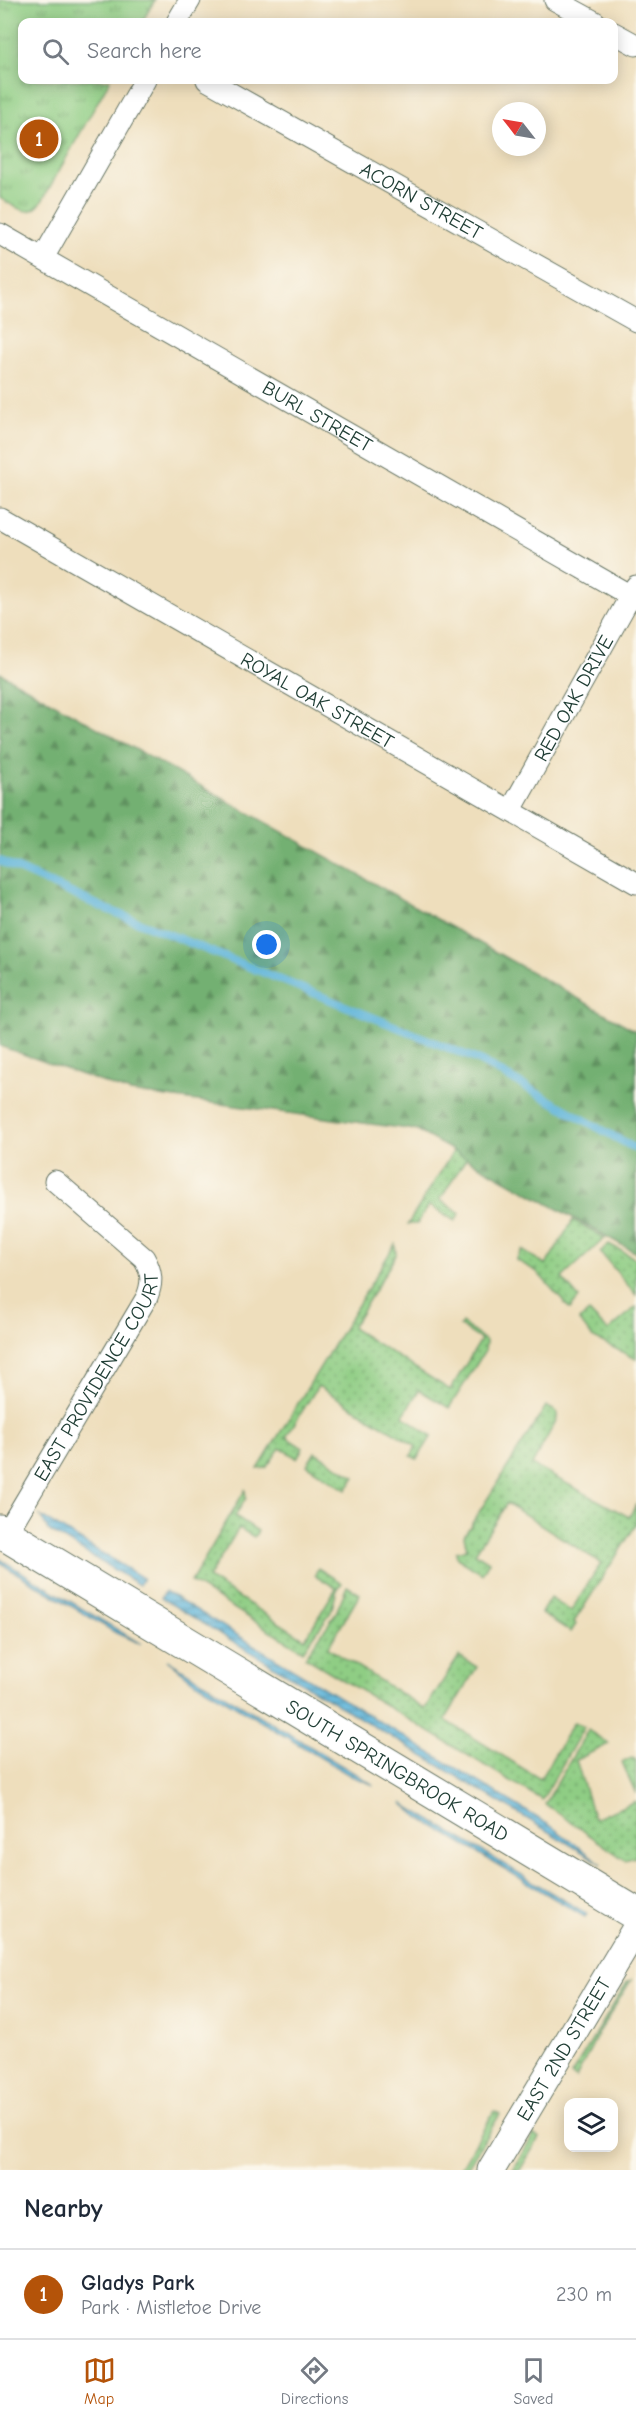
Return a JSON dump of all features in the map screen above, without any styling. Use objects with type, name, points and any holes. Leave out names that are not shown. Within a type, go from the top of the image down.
[{"type":"highway","name":"SOUTH SPRINGBROOK ROAD","points":[[3,1533],[636,1914]]},
{"type":"street","points":[[179,18],[190,0]]},
{"type":"street","points":[[555,0],[589,18]]},
{"type":"street","points":[[618,35],[636,45]]},
{"type":"street","points":[[44,258],[143,84]]},
{"type":"street","name":"ACORN STREET","points":[[214,84],[636,321]]},
{"type":"street","name":"BURL STREET","points":[[0,234],[634,594]]},
{"type":"street","name":"ROYAL OAK STREET","points":[[0,518],[636,883]]},
{"type":"street","name":"RED OAK DRIVE","points":[[511,810],[634,594]]},
{"type":"street","name":"EAST PROVIDENCE COURT","points":[[3,1533],[147,1297],[152,1284],[150,1269],[144,1258],[55,1181]]},
{"type":"street","name":"EAST 2ND STREET","points":[[491,2170],[636,1928]]},
{"type":"green space","points":[[0,0],[155,0],[144,18],[18,18],[18,84],[108,84],[37,207],[28,211],[22,210],[0,198]]},
{"type":"green space","points":[[0,673],[636,1031],[636,1253],[416,1130],[130,1092],[0,1046]]},
{"type":"green space","points":[[459,1142],[472,1149],[440,1200],[460,1213],[455,1221],[429,1205],[417,1224],[408,1224]]},
{"type":"green space","points":[[573,1220],[605,1238],[562,1278],[579,1298],[570,1309],[536,1271],[516,1260],[522,1250],[546,1265]]},
{"type":"green space","points":[[395,1244],[396,1255],[352,1328],[450,1390],[481,1340],[460,1326],[462,1323],[486,1341],[485,1351],[449,1408],[419,1390],[403,1416],[432,1436],[417,1459],[411,1456],[416,1446],[318,1386],[286,1437],[303,1448],[297,1458],[280,1448],[266,1468],[258,1469]]},
{"type":"green space","points":[[609,1244],[636,1259],[636,1295],[600,1252]]},
{"type":"green space","points":[[636,1307],[636,1359],[592,1337],[579,1320],[589,1312],[608,1331]]},
{"type":"green space","points":[[546,1406],[557,1412],[557,1419],[532,1465],[629,1517],[636,1505],[636,1525],[574,1622],[576,1624],[571,1632],[541,1613],[550,1598],[571,1611],[601,1563],[507,1503],[475,1553],[489,1562],[482,1574],[457,1558],[456,1552],[467,1549],[464,1536]]},
{"type":"green space","points":[[315,1452],[355,1477],[346,1490],[307,1465]]},
{"type":"green space","points":[[245,1490],[246,1498],[235,1516],[258,1531],[254,1537],[239,1528],[208,1578],[305,1639],[336,1588],[315,1575],[318,1568],[342,1583],[337,1590],[331,1612],[303,1651],[191,1582]]},
{"type":"green space","points":[[347,1586],[360,1594],[328,1648],[425,1709],[459,1656],[477,1667],[445,1720],[540,1779],[574,1722],[584,1727],[542,1800],[305,1657],[335,1615]]},
{"type":"green space","points":[[588,1730],[609,1744],[576,1760],[594,1819],[636,1801],[636,1857],[625,1860],[545,1804]]},
{"type":"green space","points":[[632,1758],[636,1760],[636,1794],[622,1762]]},
{"type":"green space","points":[[631,1980],[598,2034],[576,2078],[571,2075],[627,1982]]},
{"type":"green space","points":[[494,2111],[500,2114],[466,2170],[460,2170]]},
{"type":"green space","points":[[533,2135],[539,2138],[520,2170],[513,2170]]},
{"type":"water","points":[[40,1516],[143,1578],[139,1585],[48,1530]]},
{"type":"water","points":[[0,1559],[141,1644],[116,1633],[0,1563]]},
{"type":"water","points":[[165,1591],[551,1826],[602,1864],[161,1598]]},
{"type":"water","points":[[167,1660],[374,1785],[351,1776],[192,1680]]},
{"type":"water","points":[[402,1803],[587,1914],[585,1917],[421,1819]]},
{"type":"waterway","points":[[0,861],[104,908],[478,1060],[636,1149]]},
{"type":"place","name":"Gladys Park","points":[[39,139]]}]
